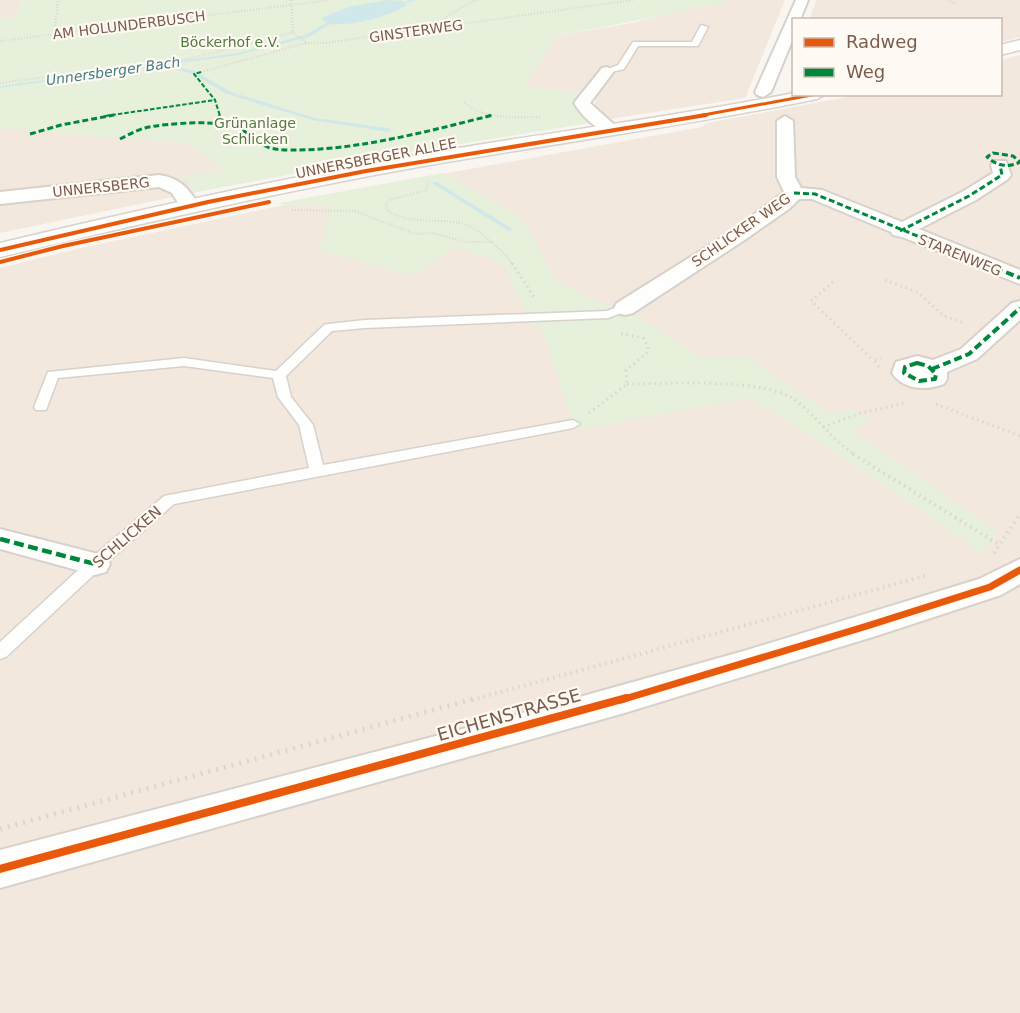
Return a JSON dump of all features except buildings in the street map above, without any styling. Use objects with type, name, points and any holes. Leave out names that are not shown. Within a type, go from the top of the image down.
[{"type":"main road","points":[[1002,50],[1020,45]]},
{"type":"main road","name":"UNNERSBERGER ALLEE","points":[[0,250],[190,207],[417,162],[611,129],[762,99],[795,96]]},
{"type":"street","points":[[794,18],[802,0]]},
{"type":"street","points":[[762,99],[792,24]]},
{"type":"street","points":[[607,71],[582,104],[587,111],[611,129]]},
{"type":"street","name":"SCHLICKER WEG","points":[[625,308],[739,235],[783,204],[794,193],[786,177],[785,121]]},
{"type":"street","name":"STARENWEG","points":[[900,231],[969,196],[1002,175],[1000,165]]},
{"type":"street","name":"UNNERSBERG","points":[[0,198],[159,181],[173,184],[180,190],[190,207]]},
{"type":"street","name":"STARENWEG","points":[[794,193],[815,194],[1020,279]]},
{"type":"street","points":[[932,369],[969,354],[1020,308]]},
{"type":"street","points":[[0,539],[94,564]]},
{"type":"street","name":"EICHENSTRASSE","points":[[0,869],[535,724],[990,587],[1003,557]]},
{"type":"lane","points":[[607,71],[621,67],[636,44],[683,46],[695,44],[704,27]]},
{"type":"lane","points":[[279,375],[328,328],[365,324],[608,314],[625,308]]},
{"type":"lane","points":[[41,406],[53,375],[184,362],[279,375]]},
{"type":"lane","points":[[279,375],[285,397],[306,425],[317,471]]},
{"type":"lane","name":"SCHLICKEN","points":[[0,652],[94,564],[169,500],[573,424]]},
{"type":"path","points":[[54,35],[58,0]]},
{"type":"path","points":[[291,0],[293,32],[306,43]]},
{"type":"path","points":[[433,28],[436,23],[472,1],[481,0]]},
{"type":"path","points":[[947,0],[956,4]]},
{"type":"path","points":[[0,83],[188,59],[293,32]]},
{"type":"path","points":[[464,103],[471,110],[493,115],[542,117]]},
{"type":"path","points":[[429,183],[426,190],[389,200],[386,204],[387,210],[394,215],[412,220],[465,224],[504,251],[529,289]]},
{"type":"path","points":[[289,210],[355,211],[415,234],[432,233],[466,242],[493,242]]},
{"type":"path","points":[[885,280],[917,292],[944,316],[991,333]]},
{"type":"path","points":[[833,282],[812,301],[873,360]]},
{"type":"path","points":[[627,384],[626,370],[648,352],[648,346],[643,338]]},
{"type":"path","points":[[573,424],[604,404],[627,384],[770,388],[795,399],[842,447],[1003,557],[1020,514]]},
{"type":"path","points":[[823,427],[861,413],[914,402]]},
{"type":"path","points":[[934,403],[1020,436]]},
{"type":"path","points":[[0,830],[934,574]]},
{"type":"shaded area","points":[[0,0],[22,0],[16,18],[0,19]]},
{"type":"shaded area","points":[[728,0],[785,0],[745,98],[610,119],[595,106],[596,95],[523,86],[557,36],[631,23]]},
{"type":"shaded area","points":[[817,0],[1020,0],[1020,37],[1002,42],[1002,18],[809,18]]},
{"type":"shaded area","points":[[1020,55],[1020,1013],[0,1013],[0,268],[81,248],[360,189],[702,127],[707,123],[853,96],[1002,96],[1002,60]]},
{"type":"shaded area","points":[[0,128],[186,143],[225,170],[183,175],[197,192],[0,233]]},
{"type":"green space","points":[[22,0],[728,0],[726,3],[557,36],[524,86],[579,93],[574,104],[590,123],[399,154],[197,192],[182,175],[224,170],[186,143],[0,129],[0,19],[16,18]]},
{"type":"green space","points":[[443,173],[518,215],[529,229],[556,281],[613,308],[619,305],[702,358],[745,356],[831,414],[855,409],[870,420],[853,431],[997,531],[982,553],[750,398],[575,430],[541,325],[531,326],[504,263],[456,247],[412,276],[319,250],[331,206],[287,206],[279,203]]},
{"type":"water","points":[[388,0],[402,1],[407,5],[389,14],[358,22],[328,24],[321,18],[348,7]]},
{"type":"waterway","points":[[406,2],[415,0]]},
{"type":"waterway","name":"Unnersberger Bach","points":[[0,87],[238,54],[307,36],[328,24]]},
{"type":"waterway","points":[[171,67],[193,72],[229,93],[314,119],[388,130]]},
{"type":"waterway","points":[[435,183],[511,230]]},
{"type":"marked path","points":[[201,72],[194,74],[215,100],[222,124]]},
{"type":"marked path","points":[[30,134],[87,119],[215,100]]},
{"type":"marked path","points":[[120,139],[145,128],[180,123],[206,123],[239,128],[261,146],[286,150],[324,150],[446,127],[493,115]]},
{"type":"marked path","points":[[993,153],[1013,156],[1020,162],[1007,166],[998,164],[987,157],[993,153]]},
{"type":"marked path","points":[[900,231],[969,196],[1002,175],[1000,165]]},
{"type":"marked path","points":[[794,193],[815,194],[1020,278]]},
{"type":"marked path","points":[[932,369],[969,354],[1020,308]]},
{"type":"marked path","points":[[917,363],[928,366],[936,374],[935,379],[919,381],[904,373],[905,367],[917,363]]},
{"type":"marked path","points":[[0,539],[95,564]]},
{"type":"cycle path","points":[[0,250],[208,202],[313,181],[807,96]]},
{"type":"cycle path","points":[[0,262],[63,246],[269,202]]},
{"type":"cycle path","points":[[0,869],[497,735],[744,664],[990,587],[1020,570]]},
{"type":"park label","name":"Böckerhof e.V.","points":[[230,42]]},
{"type":"park label","name":"Grünanlage Schlicken","points":[[255,132]]}]
